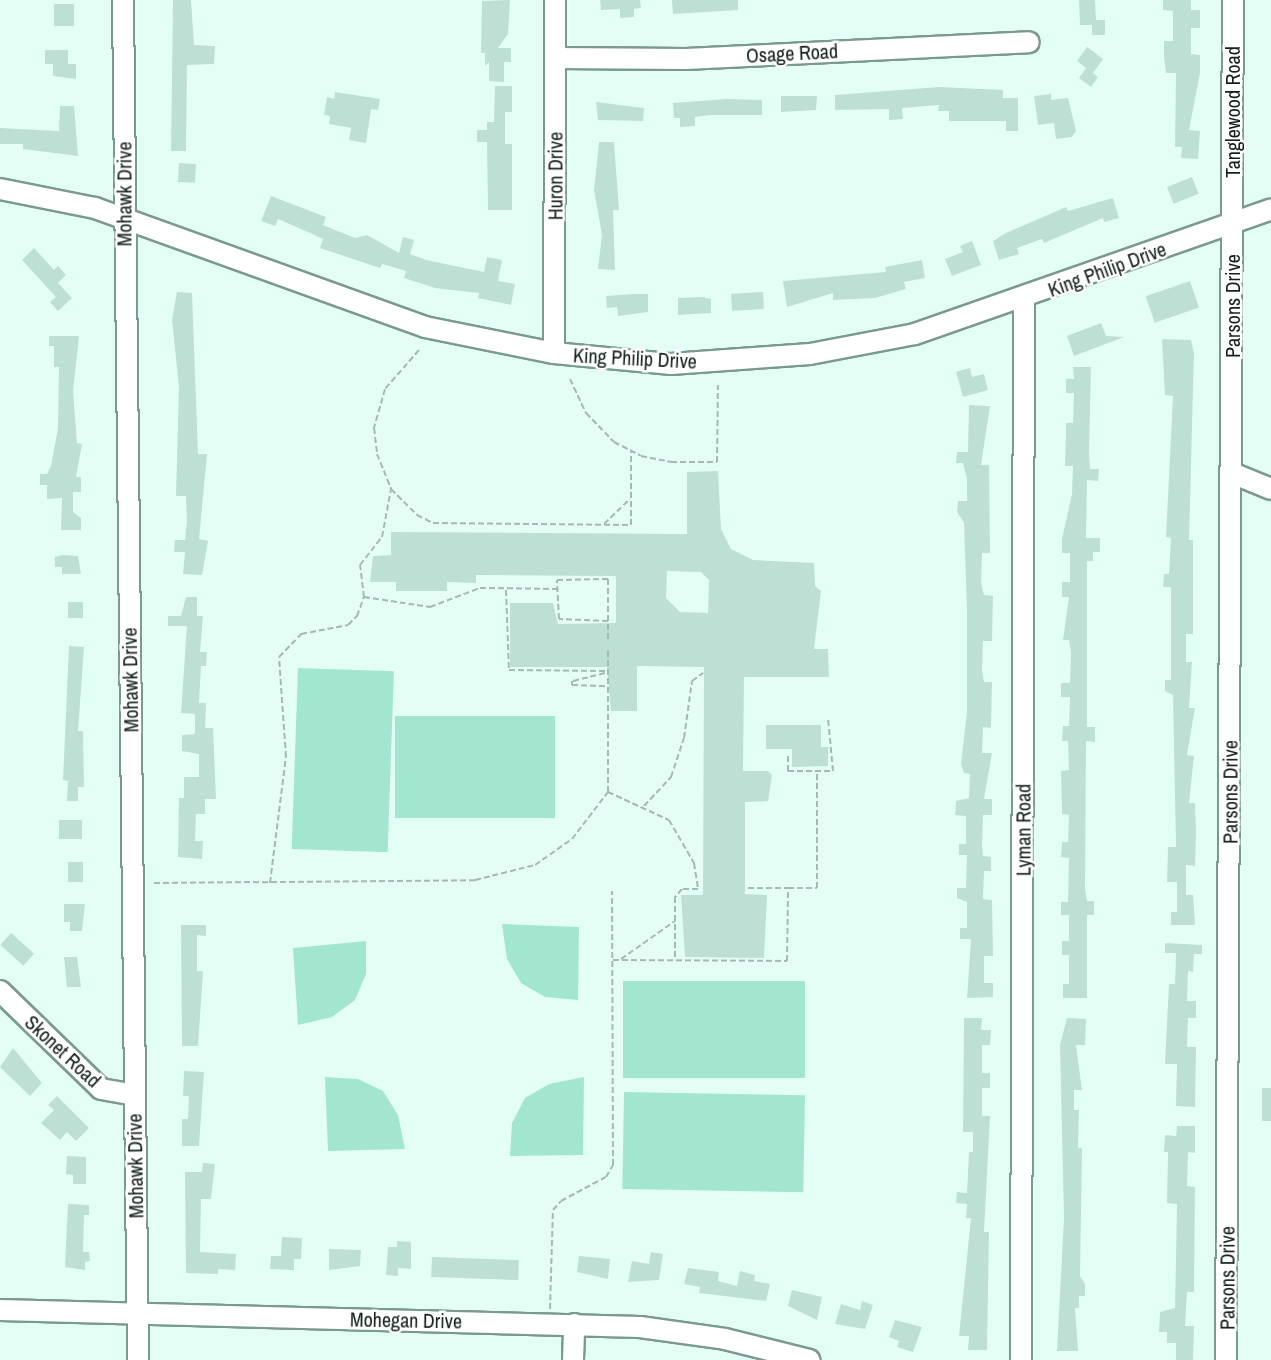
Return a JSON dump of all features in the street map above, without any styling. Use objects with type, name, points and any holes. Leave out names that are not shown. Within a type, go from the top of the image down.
[{"type":"street","name":"Mohawk Drive","points":[[123,0],[138,1360]]},
{"type":"street","name":"Huron Drive","points":[[554,353],[555,0]]},
{"type":"street","name":"Tanglewood Road","points":[[1232,224],[1233,0]]},
{"type":"street","name":"Osage Road","points":[[556,58],[687,59],[1029,42]]},
{"type":"street","name":"King Philip Drive","points":[[0,189],[95,208],[399,319],[554,353],[671,364],[810,354],[915,334],[1024,299],[1271,209]]},
{"type":"street","name":"Parsons Drive","points":[[1226,1360],[1232,224]]},
{"type":"street","name":"Lyman Road","points":[[1021,1360],[1024,299]]},
{"type":"street","points":[[1232,473],[1271,489]]},
{"type":"street","name":"Skonet Road","points":[[0,991],[101,1089],[134,1095]]},
{"type":"street","name":"Mohegan Drive","points":[[0,1310],[640,1327],[725,1339],[809,1360]]},
{"type":"street","points":[[573,1324],[573,1360]]},
{"type":"path","points":[[419,350],[400,367],[377,408],[377,454],[391,489],[417,515],[449,526],[631,525],[631,452]]},
{"type":"path","points":[[570,379],[586,413],[631,452],[671,462],[717,462],[718,385]]},
{"type":"path","points":[[270,883],[286,757],[279,657],[301,634],[348,625],[364,597],[360,565],[381,537],[391,489]]},
{"type":"path","points":[[602,525],[630,499]]},
{"type":"path","points":[[608,621],[559,619],[557,580],[608,579],[608,621],[608,640]]},
{"type":"path","points":[[364,597],[430,607],[468,591],[556,589]]},
{"type":"path","points":[[506,590],[509,670],[607,672]]},
{"type":"path","points":[[154,883],[475,880],[514,873],[572,839],[608,792],[608,650]]},
{"type":"path","points":[[607,672],[572,681],[572,685],[608,686]]},
{"type":"path","points":[[644,806],[671,777],[684,738],[692,681],[703,673]]},
{"type":"path","points":[[586,685],[586,691]]},
{"type":"path","points":[[788,756],[788,771],[833,771],[828,718]]},
{"type":"path","points":[[748,888],[817,888],[817,772]]},
{"type":"path","points":[[608,792],[633,806],[644,806],[669,820],[697,876],[698,889],[676,893],[675,960]]},
{"type":"path","points":[[613,960],[787,961],[788,888]]},
{"type":"path","points":[[550,1323],[553,1210],[561,1201],[606,1177],[613,1165],[612,891]]},
{"type":"path","points":[[619,960],[675,921]]},
{"type":"green space","points":[[298,668],[394,671],[388,852],[292,849]]},
{"type":"green space","points":[[395,716],[555,716],[555,818],[395,818]]},
{"type":"green space","points":[[502,924],[579,927],[578,1000],[545,997],[521,983],[507,959]]},
{"type":"green space","points":[[366,941],[366,974],[355,1000],[332,1017],[298,1025],[293,948]]},
{"type":"green space","points":[[623,981],[805,981],[805,1078],[623,1078]]},
{"type":"green space","points":[[325,1077],[358,1079],[383,1091],[398,1115],[405,1149],[328,1151]]},
{"type":"green space","points":[[584,1077],[583,1155],[510,1156],[512,1123],[525,1098],[549,1084]]},
{"type":"green space","points":[[624,1092],[805,1095],[803,1192],[622,1189]]},
{"type":"building","points":[[173,0],[191,0],[194,45],[215,46],[214,64],[187,65],[186,151],[171,151]]},
{"type":"building","points":[[510,0],[508,34],[498,48],[511,48],[511,62],[504,62],[504,82],[489,81],[489,62],[485,66],[485,53],[481,53],[482,1]]},
{"type":"building","points":[[600,0],[640,0],[641,8],[634,9],[634,17],[620,18],[620,9],[601,10]]},
{"type":"building","points":[[672,0],[738,0],[738,10],[673,14]]},
{"type":"building","points":[[1079,0],[1095,0],[1096,20],[1105,20],[1105,35],[1092,35],[1092,25],[1080,25]]},
{"type":"building","points":[[1163,0],[1191,0],[1191,10],[1200,10],[1200,28],[1191,28],[1191,54],[1200,55],[1200,73],[1189,130],[1200,131],[1198,159],[1181,158],[1182,147],[1175,147],[1176,73],[1166,73],[1164,57],[1164,41],[1173,41],[1173,11],[1163,10]]},
{"type":"building","points":[[54,4],[74,4],[74,26],[54,26]]},
{"type":"building","points":[[1087,47],[1103,59],[1093,73],[1098,77],[1091,87],[1079,78],[1086,68],[1077,61]]},
{"type":"building","points":[[45,50],[68,50],[68,64],[76,64],[76,79],[53,76],[53,64],[45,64]]},
{"type":"building","points":[[495,86],[512,86],[512,112],[505,112],[505,144],[512,144],[512,210],[488,210],[487,142],[477,142],[477,130],[487,130],[487,122],[494,122]]},
{"type":"building","points":[[939,87],[1003,90],[1003,98],[1018,98],[1018,131],[1006,131],[1006,121],[949,121],[949,111],[938,111],[939,105],[902,108],[903,119],[889,120],[889,109],[835,110],[835,95]]},
{"type":"building","points":[[335,92],[380,99],[378,110],[371,109],[366,143],[349,140],[351,128],[329,124],[330,116],[324,115],[327,97],[334,99]]},
{"type":"building","points":[[1051,94],[1051,100],[1068,98],[1076,131],[1072,137],[1056,139],[1054,123],[1038,125],[1034,96]]},
{"type":"building","points":[[781,96],[817,96],[816,110],[781,112]]},
{"type":"building","points":[[727,99],[762,100],[762,115],[695,117],[695,126],[680,127],[680,118],[674,118],[673,103]]},
{"type":"building","points":[[596,102],[644,108],[643,121],[598,120]]},
{"type":"building","points":[[60,106],[74,106],[78,156],[23,149],[23,144],[0,144],[0,128],[59,131]]},
{"type":"building","points":[[599,142],[614,142],[619,210],[613,210],[615,270],[598,269],[602,235],[594,190]]},
{"type":"building","points":[[179,163],[196,164],[195,183],[178,182]]},
{"type":"building","points":[[1192,177],[1199,194],[1174,204],[1167,187]]},
{"type":"building","points":[[271,196],[326,217],[323,225],[355,238],[367,235],[399,253],[403,237],[414,240],[410,254],[426,260],[484,272],[487,257],[502,260],[498,281],[515,284],[511,305],[478,298],[479,293],[435,288],[404,278],[406,271],[382,264],[380,268],[320,248],[323,239],[308,232],[278,219],[275,226],[261,221]]},
{"type":"building","points":[[1113,198],[1119,218],[1104,222],[1103,218],[1044,243],[1042,239],[1017,248],[1019,254],[999,260],[993,241],[1006,233],[1066,207],[1068,211]]},
{"type":"building","points":[[972,241],[981,265],[952,276],[945,259],[963,252],[960,246]]},
{"type":"building","points":[[34,248],[54,270],[58,266],[66,275],[58,283],[72,298],[58,311],[50,302],[56,297],[22,260]]},
{"type":"building","points":[[922,260],[925,278],[904,282],[906,289],[875,298],[833,300],[833,293],[787,307],[783,281],[886,272],[885,267]]},
{"type":"building","points":[[1190,281],[1199,307],[1155,323],[1146,296]]},
{"type":"building","points":[[177,292],[192,293],[198,454],[207,454],[199,539],[208,541],[202,575],[183,574],[185,552],[174,552],[175,540],[185,540],[187,521],[186,496],[176,496],[179,387],[172,320]]},
{"type":"building","points":[[763,292],[764,309],[732,311],[731,294]]},
{"type":"building","points":[[648,294],[648,312],[618,316],[617,307],[607,308],[606,296]]},
{"type":"building","points":[[678,298],[711,299],[711,313],[678,315]]},
{"type":"building","points":[[1101,323],[1106,336],[1124,337],[1074,356],[1067,336]]},
{"type":"building","points":[[49,336],[79,336],[73,391],[77,443],[82,444],[76,477],[81,477],[81,492],[73,492],[73,512],[81,518],[81,530],[61,530],[62,498],[47,499],[47,485],[40,485],[40,474],[47,474],[51,466],[58,428],[59,367],[54,367],[54,346],[49,346]]},
{"type":"building","points":[[1162,339],[1191,340],[1194,353],[1189,540],[1193,540],[1193,634],[1186,634],[1186,662],[1192,662],[1189,708],[1195,708],[1187,755],[1194,756],[1189,803],[1195,803],[1196,832],[1195,866],[1186,865],[1186,895],[1193,895],[1195,925],[1171,925],[1171,912],[1177,912],[1177,882],[1167,882],[1168,847],[1176,847],[1173,695],[1165,691],[1165,680],[1171,680],[1171,587],[1163,587],[1164,574],[1169,574],[1171,538],[1166,537],[1173,396],[1165,395]]},
{"type":"building","points":[[1073,367],[1091,367],[1090,469],[1099,469],[1098,481],[1087,480],[1086,538],[1100,538],[1100,552],[1093,552],[1093,561],[1087,561],[1087,727],[1095,727],[1095,742],[1086,741],[1085,888],[1087,901],[1094,901],[1094,915],[1087,915],[1087,998],[1063,998],[1063,984],[1069,984],[1069,955],[1062,955],[1062,941],[1069,941],[1069,915],[1061,915],[1061,902],[1068,902],[1069,858],[1061,857],[1062,842],[1068,842],[1069,815],[1062,814],[1061,771],[1069,770],[1068,741],[1062,741],[1063,726],[1069,726],[1070,697],[1061,697],[1061,683],[1070,683],[1071,653],[1069,640],[1063,640],[1069,597],[1062,597],[1062,582],[1070,582],[1070,553],[1062,553],[1062,539],[1072,494],[1073,466],[1065,466],[1066,423],[1073,423],[1074,393],[1066,393],[1066,379],[1074,379]]},
{"type":"building","points":[[970,368],[972,377],[984,374],[988,390],[963,397],[956,372]]},
{"type":"building","points":[[969,405],[990,406],[981,465],[989,465],[990,553],[982,553],[981,583],[984,595],[993,596],[992,641],[983,641],[982,670],[984,682],[992,682],[991,728],[983,727],[982,753],[992,753],[984,799],[992,799],[992,815],[983,815],[982,844],[983,856],[991,857],[991,871],[984,871],[983,899],[992,900],[993,956],[984,956],[984,983],[993,983],[993,997],[967,998],[971,939],[960,939],[960,928],[967,928],[967,902],[957,898],[957,888],[966,888],[967,855],[959,855],[959,844],[966,844],[966,816],[955,815],[956,801],[969,798],[970,774],[964,773],[961,764],[967,711],[967,610],[964,523],[957,512],[958,501],[967,501],[967,479],[963,463],[956,463],[957,452],[968,452]]},
{"type":"building","points":[[718,471],[721,529],[731,549],[753,560],[814,563],[815,586],[821,591],[814,649],[828,649],[829,677],[744,677],[743,771],[768,771],[772,775],[768,801],[745,802],[745,894],[767,895],[764,958],[685,957],[681,895],[703,895],[704,667],[637,666],[637,711],[611,711],[607,667],[510,667],[510,603],[553,603],[558,624],[616,623],[616,576],[476,575],[476,583],[447,582],[447,591],[396,591],[396,582],[370,582],[373,556],[391,555],[391,532],[687,534],[687,472]],"holes":[[[667,571],[701,572],[709,580],[708,613],[680,612],[666,598]]]},
{"type":"building","points":[[78,556],[81,574],[62,574],[62,567],[55,567],[55,557]]},
{"type":"building","points":[[186,597],[197,597],[197,616],[203,616],[200,652],[207,652],[206,666],[201,666],[199,703],[206,703],[205,728],[213,728],[216,799],[205,799],[205,814],[196,814],[195,841],[203,841],[202,859],[178,857],[179,798],[184,798],[184,777],[199,777],[199,754],[182,751],[182,735],[195,734],[195,714],[181,713],[187,626],[168,626],[168,616],[181,616]]},
{"type":"building","points":[[68,602],[83,602],[83,618],[68,618]]},
{"type":"building","points":[[69,646],[84,647],[78,731],[83,731],[84,787],[78,787],[78,801],[67,801],[68,781],[63,780]]},
{"type":"building","points":[[766,725],[821,725],[821,747],[828,747],[828,766],[792,767],[792,749],[766,749]]},
{"type":"building","points":[[59,820],[82,820],[82,839],[59,839]]},
{"type":"building","points":[[68,862],[83,862],[83,882],[68,882]]},
{"type":"building","points":[[64,904],[85,904],[82,931],[70,931],[70,922],[64,922]]},
{"type":"building","points":[[181,925],[206,925],[206,936],[197,935],[197,971],[203,971],[198,1046],[182,1046]]},
{"type":"building","points":[[11,933],[34,954],[23,966],[0,945]]},
{"type":"building","points":[[1165,943],[1202,945],[1202,954],[1194,954],[1193,972],[1188,971],[1187,1001],[1196,1001],[1196,1018],[1188,1018],[1187,1047],[1196,1047],[1195,1107],[1176,1106],[1177,1064],[1165,1064],[1169,984],[1175,984],[1176,953],[1165,953]]},
{"type":"building","points":[[64,957],[77,957],[81,987],[67,987]]},
{"type":"building","points":[[964,1018],[982,1018],[981,1030],[991,1030],[990,1045],[982,1045],[982,1073],[990,1073],[990,1088],[982,1088],[982,1116],[990,1116],[984,1232],[989,1232],[987,1350],[968,1350],[969,1336],[959,1336],[971,1218],[966,1218],[967,1204],[956,1203],[957,1192],[967,1193],[969,1152],[973,1152],[973,1132],[963,1132]]},
{"type":"building","points":[[1067,1018],[1086,1019],[1085,1045],[1076,1045],[1082,1090],[1074,1090],[1074,1110],[1079,1110],[1078,1148],[1082,1148],[1080,1276],[1085,1284],[1085,1296],[1079,1296],[1079,1308],[1075,1308],[1078,1351],[1057,1351],[1064,1218],[1060,1045]]},
{"type":"building","points":[[13,1048],[42,1083],[30,1096],[0,1067]]},
{"type":"building","points":[[184,1071],[204,1072],[199,1146],[182,1146],[182,1119],[188,1119],[189,1096],[183,1096]]},
{"type":"building","points":[[1262,1088],[1271,1088],[1271,1121],[1262,1121]]},
{"type":"building","points":[[57,1096],[89,1128],[76,1141],[67,1132],[60,1140],[41,1123],[54,1110],[48,1105]]},
{"type":"building","points":[[1177,1126],[1195,1126],[1195,1153],[1188,1152],[1187,1186],[1195,1187],[1194,1292],[1187,1292],[1185,1326],[1194,1326],[1193,1360],[1176,1360],[1176,1343],[1167,1343],[1167,1332],[1159,1332],[1160,1312],[1175,1308],[1177,1204],[1167,1203],[1168,1152],[1164,1152],[1165,1135],[1176,1136]]},
{"type":"building","points":[[67,1156],[86,1157],[86,1184],[73,1184],[73,1175],[66,1174]]},
{"type":"building","points":[[203,1163],[215,1164],[211,1199],[201,1199],[200,1252],[236,1254],[235,1270],[218,1269],[218,1274],[186,1273],[185,1172],[202,1172]]},
{"type":"building","points":[[68,1204],[89,1205],[89,1215],[84,1215],[83,1252],[89,1252],[90,1261],[85,1262],[85,1270],[65,1267]]},
{"type":"building","points":[[282,1237],[302,1238],[301,1259],[294,1259],[294,1270],[270,1269],[271,1256],[281,1256]]},
{"type":"building","points":[[397,1241],[411,1242],[411,1269],[398,1268],[398,1276],[386,1275],[388,1247],[397,1247]]},
{"type":"building","points":[[329,1249],[361,1250],[360,1266],[329,1270]]},
{"type":"building","points":[[651,1252],[663,1254],[659,1280],[628,1282],[632,1261],[649,1264]]},
{"type":"building","points":[[579,1256],[610,1259],[608,1279],[577,1272]]},
{"type":"building","points":[[432,1257],[519,1260],[518,1280],[431,1277]]},
{"type":"building","points":[[688,1268],[719,1272],[718,1281],[737,1286],[740,1271],[755,1275],[754,1281],[770,1284],[766,1301],[699,1293],[700,1287],[684,1284]]},
{"type":"building","points":[[792,1290],[822,1297],[817,1320],[788,1306]]},
{"type":"building","points":[[862,1301],[873,1305],[865,1329],[835,1324],[841,1304],[860,1310]]},
{"type":"building","points":[[895,1320],[922,1327],[913,1352],[897,1347],[899,1341],[889,1337]]}]
